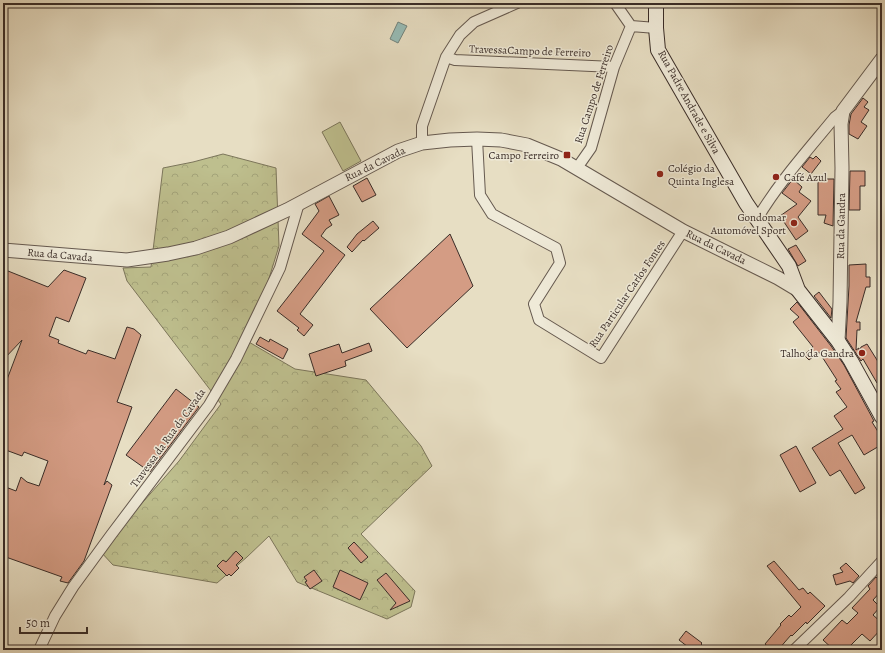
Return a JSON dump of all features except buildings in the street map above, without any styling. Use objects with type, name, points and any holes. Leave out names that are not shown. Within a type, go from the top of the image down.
[{"type":"main road","name":"Rua Padre Andrade e Silva","points":[[656,3],[658,50],[746,203],[789,266],[798,290],[838,341],[851,361],[882,417]]},
{"type":"street","points":[[422,143],[422,126],[446,57],[460,35],[474,22],[517,3]]},
{"type":"street","points":[[615,3],[631,26],[656,28]]},
{"type":"street","name":"Rua Campo de Ferreiro","points":[[577,168],[591,148],[614,67],[631,26]]},
{"type":"street","name":"TravessaCampo de Ferreiro","points":[[446,57],[455,60],[614,67]]},
{"type":"street","points":[[757,219],[766,203],[786,177],[834,117],[843,111],[882,59]]},
{"type":"street","name":"Rua da Gandra","points":[[838,341],[842,168],[841,124],[843,111]]},
{"type":"street","name":"Rua Particular Carlos Fontes","points":[[477,139],[480,195],[492,214],[556,248],[560,263],[534,304],[539,320],[601,358],[683,231]]},
{"type":"street","name":"Rua da Cavada","points":[[3,250],[127,260],[196,248],[229,237],[299,203],[398,151],[422,143],[450,140],[501,140],[527,145],[561,159],[683,231],[778,278],[798,290]]},
{"type":"street","name":"Travessa da Rua da Cavada","points":[[39,650],[55,616],[73,587],[209,405],[236,358],[280,268],[299,203]]},
{"type":"street","points":[[794,650],[849,597],[882,561]]},
{"type":"green space","points":[[340,122],[361,161],[343,171],[322,132]]},
{"type":"green space","points":[[223,154],[276,168],[279,246],[262,301],[242,338],[295,369],[366,380],[421,446],[432,466],[361,534],[415,591],[411,607],[387,619],[297,582],[269,536],[217,583],[113,565],[100,551],[179,461],[221,404],[127,281],[123,268],[151,267],[163,168]]},
{"type":"water","points":[[398,22],[407,26],[398,43],[390,39]]},
{"type":"place","name":"Campo Ferreiro","points":[[567,155]]},
{"type":"place","name":"Colégio da Quinta Inglesa","points":[[660,174]]},
{"type":"place","name":"Café Azul","points":[[776,177]]},
{"type":"place","name":"Gondomar Automóvel Sport","points":[[794,223]]},
{"type":"place","name":"Talho da Gandra","points":[[862,353]]}]
